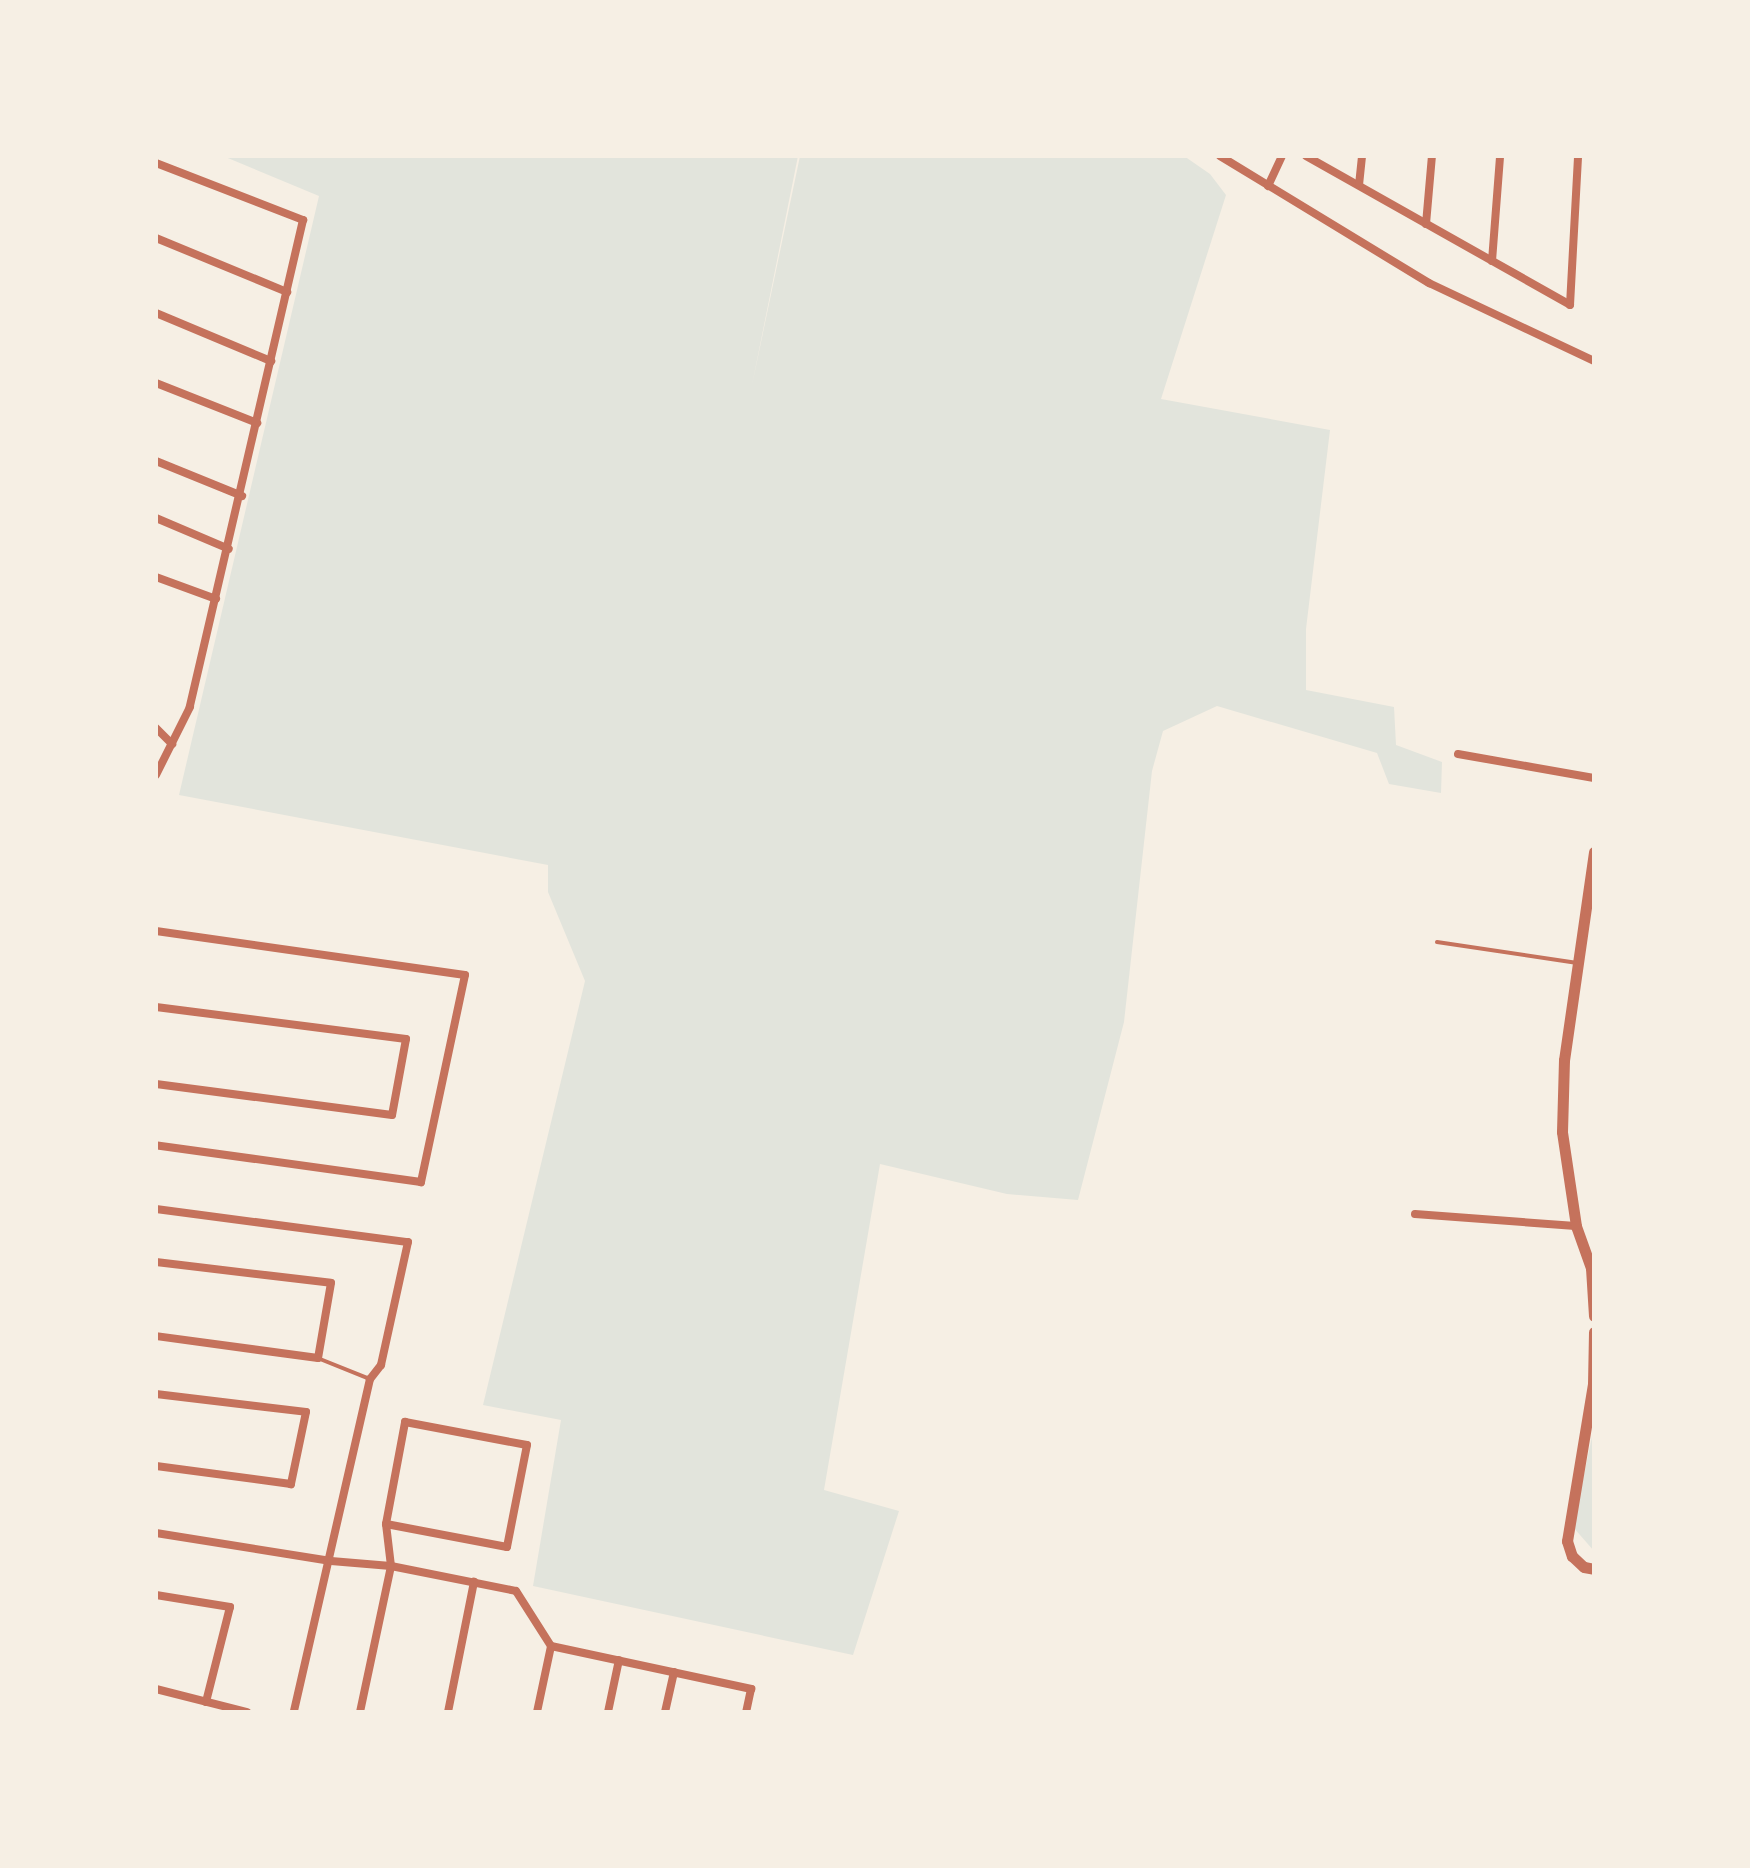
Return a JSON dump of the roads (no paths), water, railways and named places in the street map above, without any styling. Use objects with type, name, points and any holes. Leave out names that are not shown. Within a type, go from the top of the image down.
[{"type":"street","points":[[1220,156],[1429,283],[1594,361]]},
{"type":"street","points":[[1268,186],[1282,156]]},
{"type":"street","points":[[1306,156],[1570,305],[1578,156]]},
{"type":"street","points":[[1359,185],[1362,156]]},
{"type":"street","points":[[1426,224],[1432,156]]},
{"type":"street","points":[[1492,261],[1500,156]]},
{"type":"street","points":[[156,163],[303,220],[242,496],[190,707],[156,775]]},
{"type":"street","points":[[156,238],[287,292]]},
{"type":"street","points":[[156,313],[271,361]]},
{"type":"street","points":[[156,383],[257,423]]},
{"type":"street","points":[[156,461],[242,496]]},
{"type":"street","points":[[156,518],[229,549]]},
{"type":"street","points":[[156,577],[216,599]]},
{"type":"street","points":[[156,728],[172,744]]},
{"type":"street","points":[[1458,754],[1594,778]]},
{"type":"street","points":[[1594,852],[1564,1060],[1562,1132],[1576,1226],[1591,1268],[1594,1316]]},
{"type":"street","points":[[156,931],[465,975],[421,1182],[156,1145]]},
{"type":"street","points":[[156,1007],[406,1039],[392,1115],[156,1084]]},
{"type":"street","points":[[156,1209],[408,1242],[381,1365],[370,1379],[331,1561],[294,1712]]},
{"type":"street","points":[[1415,1214],[1576,1226]]},
{"type":"street","points":[[156,1262],[331,1283],[318,1358],[156,1336]]},
{"type":"street","points":[[1594,1332],[1594,1384],[1567,1541],[1572,1556],[1584,1567],[1594,1569]]},
{"type":"street","points":[[156,1394],[306,1412],[291,1484],[156,1466]]},
{"type":"street","points":[[360,1712],[391,1566],[386,1524],[405,1422],[527,1445],[507,1547],[386,1524]]},
{"type":"street","points":[[156,1533],[331,1561],[391,1566],[516,1591],[551,1646],[537,1712]]},
{"type":"street","points":[[448,1712],[474,1582]]},
{"type":"street","points":[[156,1595],[230,1607],[206,1702]]},
{"type":"street","points":[[551,1646],[751,1689],[746,1712]]},
{"type":"street","points":[[608,1712],[619,1660]]},
{"type":"street","points":[[665,1712],[674,1672]]},
{"type":"street","points":[[156,1689],[247,1712]]},
{"type":"lane","points":[[1437,942],[1577,963]]},
{"type":"lane","points":[[318,1358],[370,1379]]}]
